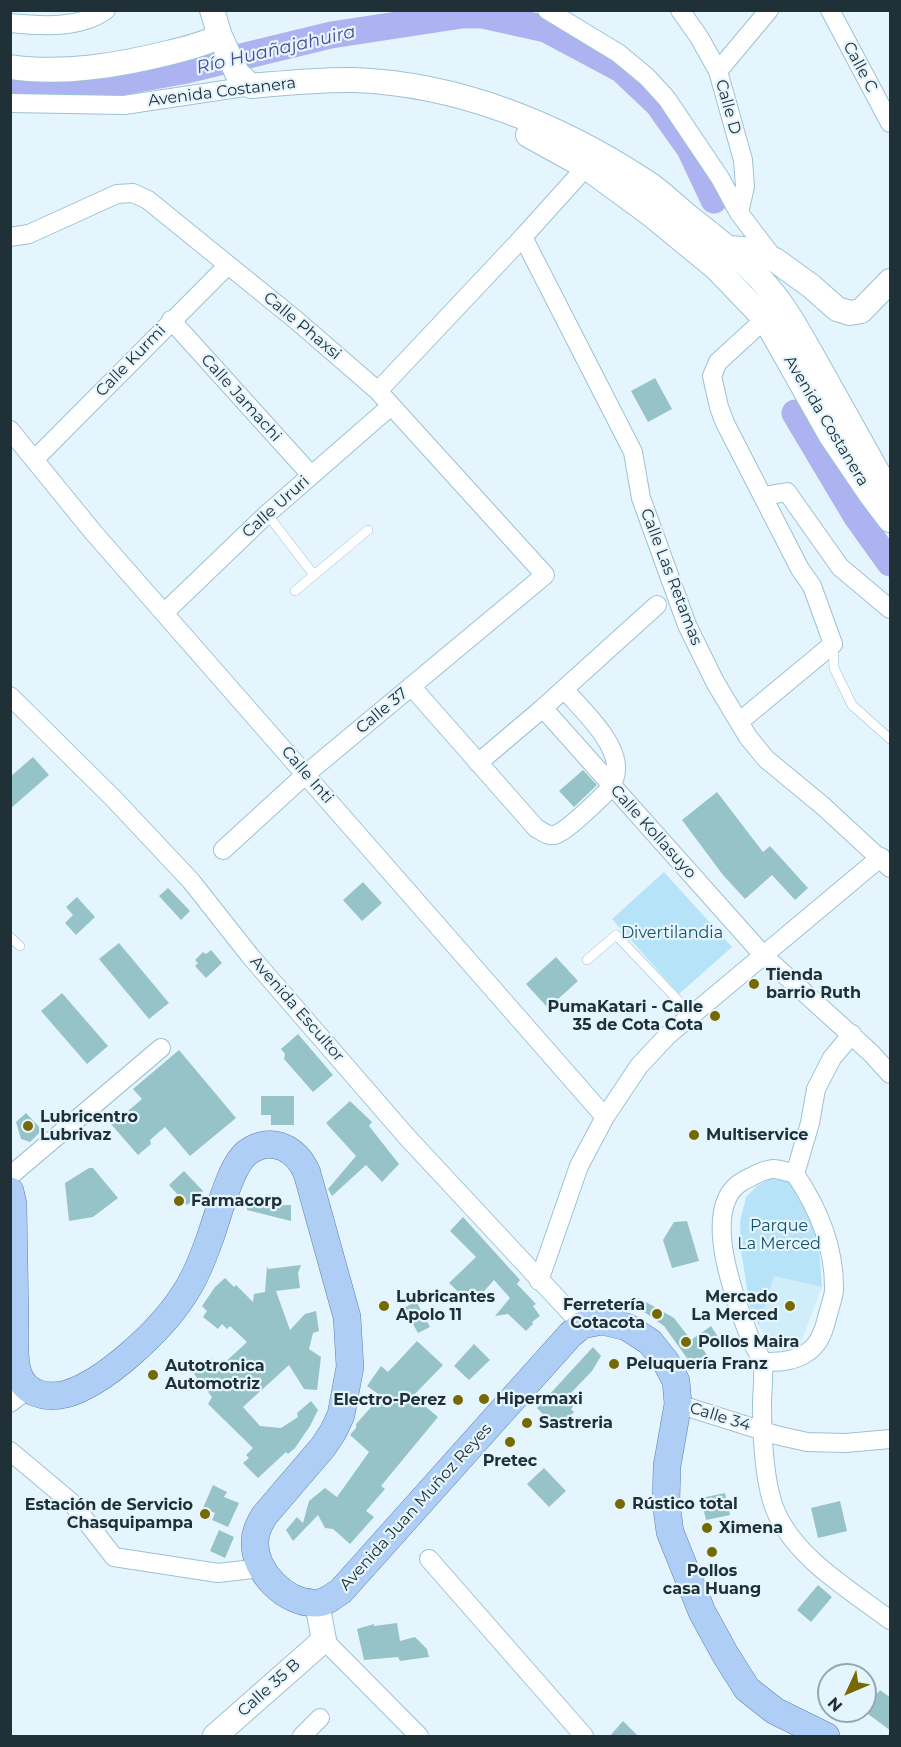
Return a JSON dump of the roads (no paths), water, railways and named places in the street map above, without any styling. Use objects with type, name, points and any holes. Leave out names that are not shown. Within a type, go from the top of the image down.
[{"type":"main road","points":[[212,10],[221,38],[244,80]]},
{"type":"main road","points":[[10,67],[30,70],[137,61],[221,38]]},
{"type":"main road","name":"Avenida Costanera","points":[[244,80],[356,80],[433,90],[479,101],[537,122],[582,143],[645,181],[728,248],[759,277],[776,297],[794,324],[882,480],[891,490]]},
{"type":"main road","name":"Avenida Costanera","points":[[433,90],[534,138],[586,167],[681,238],[716,268],[765,319],[831,436],[891,520]]},
{"type":"main road","points":[[586,167],[595,164],[609,165],[645,181]]},
{"type":"main road","name":"Avenida Costanera","points":[[728,248],[743,249],[775,260],[812,286],[837,309],[850,313],[861,311],[891,281]]},
{"type":"main road","points":[[765,319],[771,302],[776,297],[794,287],[812,286]]},
{"type":"main road","points":[[10,1191],[19,1396],[58,1396],[76,1391],[129,1356],[171,1314],[190,1286],[210,1238],[227,1187],[237,1166],[248,1152],[263,1145],[278,1145],[292,1151],[302,1160],[347,1317],[350,1367],[341,1415],[333,1432],[323,1447],[272,1505],[256,1529],[254,1542],[261,1568],[273,1583],[286,1594],[304,1602],[317,1604],[324,1640]]},
{"type":"main road","points":[[582,1325],[602,1321],[627,1327],[650,1342],[666,1362],[676,1381],[678,1404],[667,1466],[666,1502],[670,1532],[681,1561],[702,1612],[747,1689],[775,1711],[813,1734]]},
{"type":"main road","name":"Avenida Juan Muñoz Reyes","points":[[317,1604],[328,1600],[356,1575],[547,1360],[582,1325]]},
{"type":"main road","name":"Calle 35 B","points":[[215,1737],[324,1640]]},
{"type":"street","points":[[10,24],[42,27],[71,23],[96,18],[106,10]]},
{"type":"street","points":[[547,10],[618,53],[647,77],[667,99],[710,163],[739,213],[775,260]]},
{"type":"street","name":"Calle D","points":[[680,10],[699,37],[718,71],[743,160],[745,186],[739,213]]},
{"type":"street","points":[[718,71],[769,10]]},
{"type":"street","name":"Calle C","points":[[830,10],[891,123]]},
{"type":"street","name":"Avenida Costanera","points":[[10,103],[124,105],[244,80]]},
{"type":"street","points":[[378,391],[586,167]]},
{"type":"street","name":"Calle Phaxsi","points":[[10,237],[29,234],[117,194],[133,193],[148,200],[296,320],[378,391],[545,575]]},
{"type":"street","name":"Calle Las Retamas","points":[[523,237],[633,452],[641,498],[687,625],[715,682],[748,737],[766,759],[886,862]]},
{"type":"street","name":"Calle Kurmi","points":[[35,459],[228,265]]},
{"type":"street","points":[[739,722],[833,644],[812,586],[800,569],[725,423],[712,376],[718,362],[765,319]]},
{"type":"street","name":"Calle Jamachi","points":[[171,320],[311,475]]},
{"type":"street","name":"Calle Ururi","points":[[164,613],[267,514],[391,406]]},
{"type":"street","name":"Calle Inti","points":[[10,430],[93,532],[605,1117]]},
{"type":"street","points":[[764,496],[787,492],[840,567],[891,609]]},
{"type":"street","name":"Calle 37","points":[[223,850],[306,774],[545,575]]},
{"type":"street","points":[[478,763],[657,605]]},
{"type":"street","points":[[411,686],[536,828],[548,835],[556,835],[572,824],[612,786],[616,770],[612,749],[597,727],[564,689]]},
{"type":"street","name":"Avenida Escultor","points":[[10,696],[191,881],[251,957],[407,1137],[582,1325]]},
{"type":"street","name":"Calle Kollasuyo","points":[[543,708],[764,956],[852,1034],[891,1074]]},
{"type":"street","points":[[539,1281],[579,1166],[605,1117],[639,1066],[668,1035],[692,1015],[886,862]]},
{"type":"street","points":[[795,1174],[810,1123],[816,1089],[832,1058],[852,1034]]},
{"type":"street","points":[[10,1176],[161,1048]]},
{"type":"street","points":[[762,1362],[793,1359],[813,1348],[823,1333],[834,1292],[828,1244],[810,1195],[795,1174],[772,1169],[737,1185],[725,1201],[723,1243],[733,1292],[751,1342],[762,1362],[762,1430],[767,1474],[774,1507],[790,1536],[809,1557],[891,1620]]},
{"type":"street","name":"Calle 34","points":[[678,1404],[807,1442],[846,1443],[891,1439]]},
{"type":"street","points":[[10,1451],[72,1503],[114,1557],[218,1573],[261,1568]]},
{"type":"street","points":[[429,1560],[584,1737]]},
{"type":"street","points":[[324,1640],[419,1737]]},
{"type":"street","points":[[302,1737],[320,1718]]},
{"type":"lane","points":[[267,514],[314,575]]},
{"type":"lane","points":[[295,591],[368,530]]},
{"type":"lane","points":[[833,644],[834,668],[852,705],[891,739]]},
{"type":"lane","points":[[587,960],[616,935],[692,1015]]},
{"type":"lane","points":[[10,937],[20,946]]},
{"type":"waterway","name":"Río Huañajahuira","points":[[461,10],[462,15]]},
{"type":"waterway","name":"Río Huañajahuira","points":[[10,90],[72,91],[187,70],[331,35],[462,15],[483,15],[546,29],[621,69],[658,104],[690,149],[714,200]]},
{"type":"waterway","name":"Río Huañajahuira","points":[[795,413],[857,517],[890,563]]},
{"type":"place","name":"Tienda barrio Ruth","points":[[754,984]]},
{"type":"place","name":"PumaKatari - Calle 35 de Cota Cota","points":[[715,1016]]},
{"type":"place","name":"Lubricentro Lubrivaz","points":[[28,1126]]},
{"type":"place","name":"Multiservice","points":[[694,1135]]},
{"type":"place","name":"Farmacorp","points":[[179,1201]]},
{"type":"place","name":"Lubricantes Apolo 11","points":[[384,1306]]},
{"type":"place","name":"Mercado La Merced","points":[[790,1306]]},
{"type":"place","name":"Ferretería Cotacota","points":[[657,1314]]},
{"type":"place","name":"Pollos Maira","points":[[686,1342]]},
{"type":"place","name":"Peluquería Franz","points":[[614,1364]]},
{"type":"place","name":"Autotronica Automotriz","points":[[153,1375]]},
{"type":"place","name":"Hipermaxi","points":[[484,1399]]},
{"type":"place","name":"Electro-Perez","points":[[458,1400]]},
{"type":"place","name":"Sastreria","points":[[527,1423]]},
{"type":"place","name":"Pretec","points":[[510,1442]]},
{"type":"place","name":"Rústico total","points":[[620,1504]]},
{"type":"place","name":"Estación de Servicio Chasquipampa","points":[[205,1514]]},
{"type":"place","name":"Ximena","points":[[707,1528]]},
{"type":"place","name":"Pollos casa Huang","points":[[712,1552]]},
{"type":"park label","name":"Divertilandia","points":[[672,933]]},
{"type":"park label","name":"Parque La Merced","points":[[779,1235]]}]
